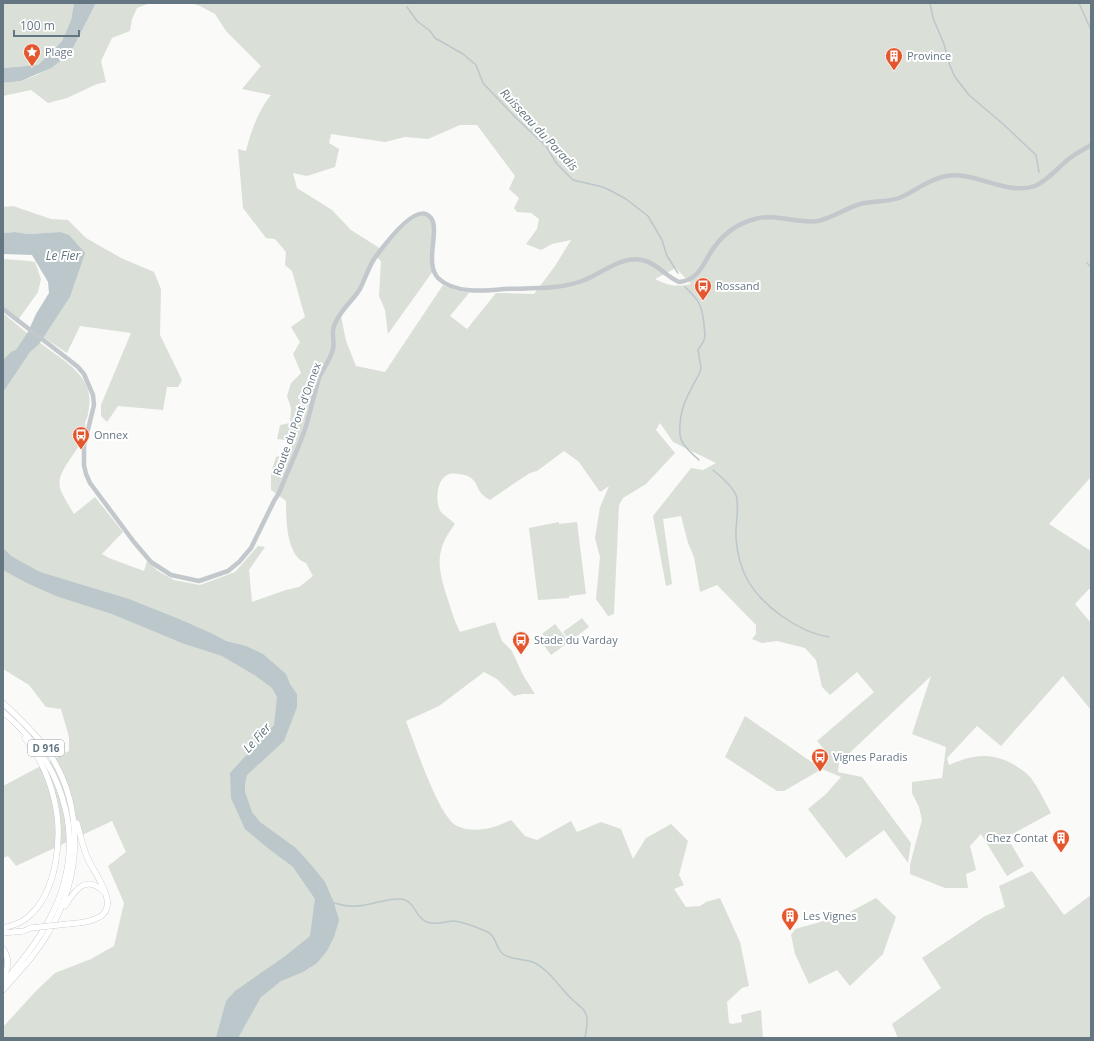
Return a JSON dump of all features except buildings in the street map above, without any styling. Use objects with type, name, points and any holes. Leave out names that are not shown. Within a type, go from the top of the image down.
[{"type":"highway","name":"D 916","points":[[3,703],[34,733],[55,763],[64,781],[71,804],[75,828],[74,857],[71,875],[66,895],[53,926],[40,946],[3,990]]},
{"type":"highway","name":"D 916","points":[[3,712],[33,742],[54,775],[66,811],[69,848],[67,873],[61,894],[53,912],[34,943],[3,984]]},
{"type":"highway","points":[[3,928],[19,923],[32,913],[41,901],[47,889],[56,859],[58,826],[54,799],[46,773],[34,750],[11,719]]},
{"type":"highway","points":[[3,933],[24,931],[31,928],[92,921],[100,917],[107,908],[108,903],[106,895],[86,854],[71,804]]},
{"type":"highway","points":[[53,926],[72,895],[79,887],[85,884],[93,885],[101,889],[106,895]]},
{"type":"highway","points":[[19,923],[31,928]]},
{"type":"highway","points":[[3,949],[7,956],[8,963],[3,981]]},
{"type":"street","name":"Route du Pont d'Onnex","points":[[3,309],[78,367],[84,374],[93,395],[94,405],[83,452],[84,465],[90,483],[134,542],[151,562],[171,575],[199,581],[228,571],[239,562],[251,548],[279,492],[306,426],[319,379],[334,348],[333,328],[335,323],[340,313],[359,289],[381,249],[407,220],[416,214],[425,213],[433,222],[434,232],[431,257],[433,271],[444,282],[460,288],[490,290],[562,286],[584,280],[613,265],[635,259],[646,261],[679,282],[685,282],[690,280],[698,273],[715,245],[736,226],[756,218],[772,218],[806,222],[819,220],[859,204],[897,199],[930,181],[946,176],[963,176],[1018,189],[1034,186],[1044,180],[1070,157],[1091,145]]},
{"type":"shaded area","points":[[3,3],[74,3],[71,20],[62,41],[38,65],[3,68]]},
{"type":"shaded area","points":[[96,3],[150,3],[137,8],[132,19],[130,31],[112,38],[101,61],[106,82],[97,84],[67,98],[48,103],[31,90],[3,96],[3,83],[21,81],[37,75],[74,46]]},
{"type":"shaded area","points":[[191,3],[1091,3],[1091,477],[1049,524],[1091,551],[1091,589],[1089,589],[1075,604],[1091,623],[1091,710],[1063,676],[1001,746],[977,726],[947,758],[949,765],[973,757],[995,757],[1011,763],[1031,778],[1051,813],[1007,837],[1024,866],[1007,876],[981,834],[970,846],[976,870],[966,874],[968,888],[945,888],[910,874],[910,865],[922,820],[919,807],[912,793],[912,782],[942,778],[946,747],[912,734],[931,676],[839,763],[838,772],[862,777],[911,843],[908,863],[884,830],[846,858],[808,809],[826,794],[841,777],[822,769],[784,791],[777,791],[725,757],[745,716],[813,763],[824,749],[817,741],[874,692],[857,672],[830,695],[822,687],[816,660],[805,648],[777,641],[762,643],[752,639],[756,634],[756,625],[717,585],[700,592],[694,557],[688,543],[681,516],[663,519],[672,584],[666,586],[653,516],[691,468],[703,470],[716,463],[673,442],[660,423],[656,430],[675,453],[646,484],[623,498],[619,505],[614,614],[608,616],[596,599],[600,557],[595,538],[600,507],[609,486],[600,492],[579,462],[564,451],[537,471],[530,473],[490,500],[481,492],[473,479],[465,475],[453,473],[443,478],[439,487],[437,498],[439,508],[441,512],[455,524],[441,550],[440,567],[441,576],[456,623],[460,632],[495,622],[502,641],[512,651],[523,675],[535,694],[514,696],[497,679],[484,672],[439,706],[406,721],[435,795],[450,820],[457,826],[471,830],[478,830],[492,828],[511,820],[525,836],[537,840],[571,821],[577,832],[601,822],[621,829],[633,859],[646,838],[671,824],[688,841],[679,875],[684,885],[674,889],[686,907],[700,906],[706,902],[720,898],[740,942],[749,986],[742,988],[727,1002],[729,1023],[732,1024],[742,1022],[741,1015],[761,1010],[763,1038],[3,1038],[3,1027],[36,991],[55,973],[91,959],[114,946],[124,903],[108,866],[126,852],[112,821],[16,866],[8,856],[3,858],[3,786],[69,751],[69,737],[61,709],[46,707],[29,685],[3,669],[3,313],[70,365],[83,379],[87,388],[89,407],[85,422],[85,431],[78,448],[62,472],[60,488],[74,514],[95,497],[123,532],[102,554],[144,571],[147,561],[158,571],[174,580],[200,585],[235,572],[258,546],[265,547],[249,570],[252,602],[299,587],[313,576],[306,563],[299,559],[294,553],[291,545],[288,536],[286,501],[271,490],[271,473],[276,457],[290,453],[293,441],[277,439],[280,425],[290,423],[291,408],[287,396],[291,383],[301,373],[293,354],[300,342],[291,327],[305,317],[292,271],[285,265],[286,252],[275,239],[266,238],[243,208],[238,149],[246,151],[250,136],[262,108],[271,95],[242,89],[261,66],[226,31],[215,14]],"holes":[[[460,125],[477,125],[515,176],[509,189],[519,198],[514,208],[517,212],[531,213],[539,219],[537,229],[526,244],[541,250],[552,244],[571,240],[555,266],[534,294],[496,293],[467,329],[450,316],[469,293],[455,290],[443,285],[385,372],[356,366],[346,341],[341,316],[359,289],[376,257],[381,261],[379,296],[385,310],[388,334],[433,271],[433,222],[425,213],[407,220],[381,249],[351,230],[332,210],[297,188],[293,173],[307,176],[335,167],[339,149],[329,143],[331,134],[385,142],[405,137],[428,139]],[[676,268],[691,284],[673,285],[655,279]]]},
{"type":"shaded area","points":[[13,206],[51,219],[68,220],[86,238],[121,258],[154,272],[161,289],[160,335],[182,380],[178,387],[167,387],[163,410],[118,406],[107,422],[101,416],[101,405],[131,333],[80,326],[67,353],[43,337],[70,297],[84,253],[60,232],[28,234],[15,232],[3,233],[3,207]]},
{"type":"shaded area","points":[[3,259],[35,262],[41,279],[38,292],[18,320],[3,307]]},
{"type":"shaded area","points":[[559,522],[559,524],[577,522],[586,594],[569,596],[569,598],[538,600],[529,528]]},
{"type":"shaded area","points":[[582,618],[589,627],[570,641],[563,632]]},
{"type":"shaded area","points":[[555,624],[569,642],[551,655],[538,637]]},
{"type":"shaded area","points":[[1032,871],[1064,915],[1091,895],[1091,1038],[898,1038],[892,1024],[941,988],[922,958],[985,916],[1005,907],[999,886]]},
{"type":"shaded area","points":[[876,898],[896,917],[883,954],[850,986],[837,970],[809,984],[795,954],[791,935],[795,929],[842,916]]},
{"type":"water","points":[[74,3],[96,3],[74,46],[64,58],[51,68],[21,81],[3,83],[3,68],[38,65],[62,41],[71,20]]},
{"type":"water","name":"Le Fier","points":[[15,232],[28,234],[60,232],[69,235],[85,253],[70,297],[39,344],[30,352],[3,392],[3,360],[11,352],[16,350],[28,332],[36,314],[49,293],[48,282],[32,255],[3,254],[3,233]]},
{"type":"water","points":[[3,548],[11,556],[40,572],[129,599],[179,619],[226,641],[246,646],[263,654],[286,674],[290,684],[297,694],[297,707],[284,741],[247,775],[245,792],[252,812],[260,822],[296,848],[325,882],[339,920],[334,937],[327,951],[317,963],[303,972],[281,981],[261,997],[238,1038],[216,1038],[226,1001],[235,991],[284,957],[310,936],[315,899],[293,867],[245,829],[231,798],[230,773],[274,725],[277,697],[272,688],[256,676],[222,656],[182,643],[112,614],[56,596],[3,570]]},
{"type":"waterway","points":[[930,3],[933,18],[944,44],[950,66],[955,77],[969,95],[1036,155],[1039,172]]},
{"type":"waterway","points":[[1079,3],[1091,30]]},
{"type":"waterway","name":"Ruisseau du Paradis","points":[[407,7],[417,21],[430,31],[435,38],[463,54],[476,65],[483,83],[516,118],[546,146],[557,164],[573,180],[603,187],[626,199],[648,216],[662,240],[667,256],[678,273]]},
{"type":"waterway","points":[[1087,263],[1091,267]]},
{"type":"waterway","name":"Ruisseau du Paradis","points":[[685,287],[697,299],[701,307],[705,336],[704,341],[698,350],[701,368],[700,372],[682,410],[680,433],[684,445],[699,460]]},
{"type":"waterway","name":"Ruisseau du Paradis","points":[[713,470],[723,478],[736,495],[738,505],[736,538],[738,553],[747,579],[771,608],[793,624],[805,630],[829,637]]},
{"type":"waterway","points":[[332,902],[357,906],[401,899],[410,903],[420,917],[427,922],[434,924],[454,921],[488,932],[494,938],[503,954],[511,958],[531,961],[540,966],[570,998],[582,1008],[586,1014],[587,1020],[585,1038]]},
{"type":"place","name":"Plage","points":[[32,67]]},
{"type":"place","name":"Province","points":[[894,71]]},
{"type":"place","name":"Rossand","points":[[703,301]]},
{"type":"place","name":"Onnex","points":[[81,450]]},
{"type":"place","name":"Stade du Varday","points":[[521,655]]},
{"type":"place","name":"Vignes Paradis","points":[[820,772]]},
{"type":"place","name":"Chez Contat","points":[[1061,853]]},
{"type":"place","name":"Les Vignes","points":[[790,931]]}]
